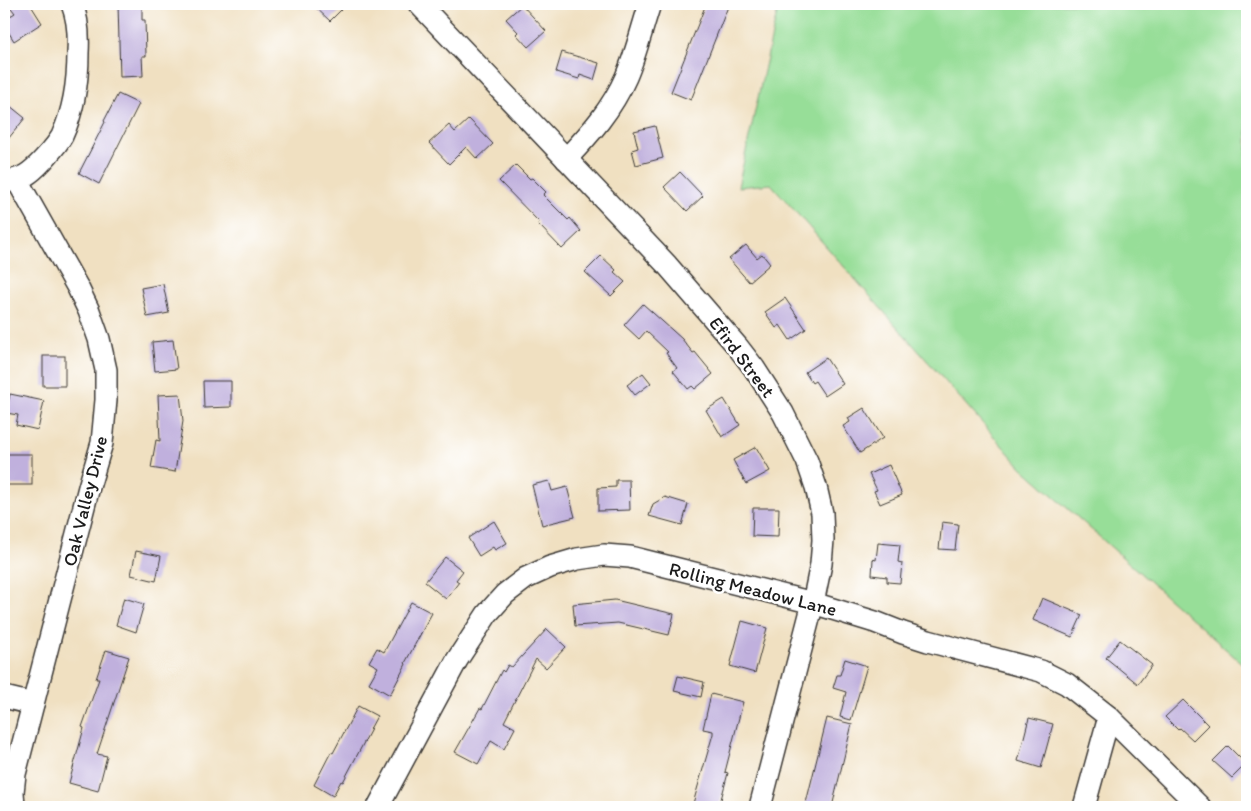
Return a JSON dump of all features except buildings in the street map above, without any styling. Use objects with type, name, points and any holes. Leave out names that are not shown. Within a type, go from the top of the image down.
[{"type":"street","points":[[10,181],[32,171],[52,150],[61,137],[68,119],[75,93],[79,39],[76,12],[72,4]]},
{"type":"street","name":"Efird Street","points":[[419,4],[667,265],[737,346],[754,368],[783,413],[807,461],[822,513],[824,540],[821,564],[813,603],[760,807]]},
{"type":"street","points":[[566,159],[600,121],[626,77],[650,4]]},
{"type":"street","name":"Oak Valley Drive","points":[[10,181],[73,280],[89,311],[99,339],[106,370],[106,400],[102,444],[86,496],[16,774],[13,792],[14,807]]},
{"type":"street","name":"Rolling Meadow Lane","points":[[378,807],[457,660],[487,614],[505,594],[526,578],[550,567],[577,559],[604,555],[630,557],[813,603],[928,641],[1041,671],[1067,684],[1109,718],[1200,807]]},
{"type":"street","points":[[4,697],[33,704]]},
{"type":"street","points":[[1084,807],[1109,718]]},
{"type":"green space","points":[[779,4],[1247,4],[1247,668],[1021,467],[771,184],[738,187]]}]
